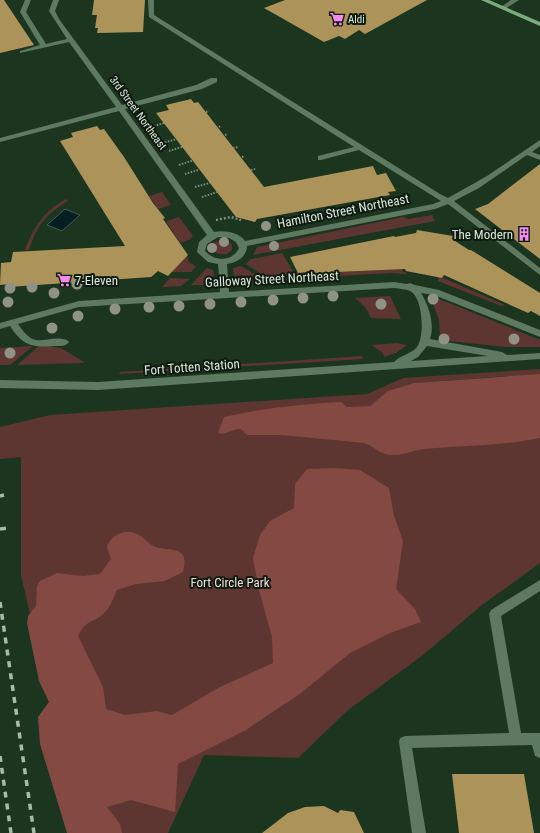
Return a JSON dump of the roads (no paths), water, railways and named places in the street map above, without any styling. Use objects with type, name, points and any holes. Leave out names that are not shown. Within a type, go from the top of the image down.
[{"type":"main road","points":[[484,0],[540,24]]},
{"type":"street","points":[[28,0],[23,12],[44,46]]},
{"type":"street","name":"3rd Street Northeast","points":[[56,0],[52,11],[71,40],[212,236]]},
{"type":"street","points":[[151,0],[150,16],[359,148],[437,196],[449,201],[540,272]]},
{"type":"street","points":[[502,8],[516,0]]},
{"type":"street","points":[[22,52],[71,40]]},
{"type":"street","points":[[0,140],[200,87],[214,80]]},
{"type":"street","name":"Hamilton Street Northeast","points":[[243,244],[435,206],[449,201],[540,142]]},
{"type":"street","points":[[321,158],[359,148]]},
{"type":"street","points":[[526,152],[540,158]]},
{"type":"street","points":[[230,235],[240,240],[243,244],[242,253],[229,261],[222,262],[209,260],[201,252],[202,243],[212,236],[230,235]]},
{"type":"street","points":[[222,262],[226,294]]},
{"type":"street","name":"Galloway Street Northeast","points":[[0,326],[79,304],[384,285],[410,286],[436,292],[540,334]]},
{"type":"street","points":[[410,286],[420,297],[426,315],[427,332],[425,342]]},
{"type":"street","points":[[12,323],[27,342],[40,344],[64,342]]},
{"type":"street","name":"Fort Totten Station","points":[[385,367],[412,357],[425,342],[521,358]]},
{"type":"street","name":"Fort Totten Station","points":[[0,384],[98,386],[540,356]]},
{"type":"street","points":[[516,739],[495,614],[540,585]]},
{"type":"street","points":[[419,833],[405,742],[538,739],[540,752]]},
{"type":"water","points":[[65,209],[80,215],[62,231],[47,225]]},
{"type":"railway","points":[[0,496],[4,495]]},
{"type":"railway","points":[[0,529],[7,528]]},
{"type":"railway","points":[[0,602],[34,833]]},
{"type":"railway","points":[[0,756],[11,833]]},
{"type":"place","name":"Aldi","points":[[337,19]]},
{"type":"place","name":"The Modern","points":[[524,234]]},
{"type":"place","name":"7-Eleven","points":[[64,280]]},
{"type":"park label","name":"Fort Circle Park","points":[[230,582]]}]
